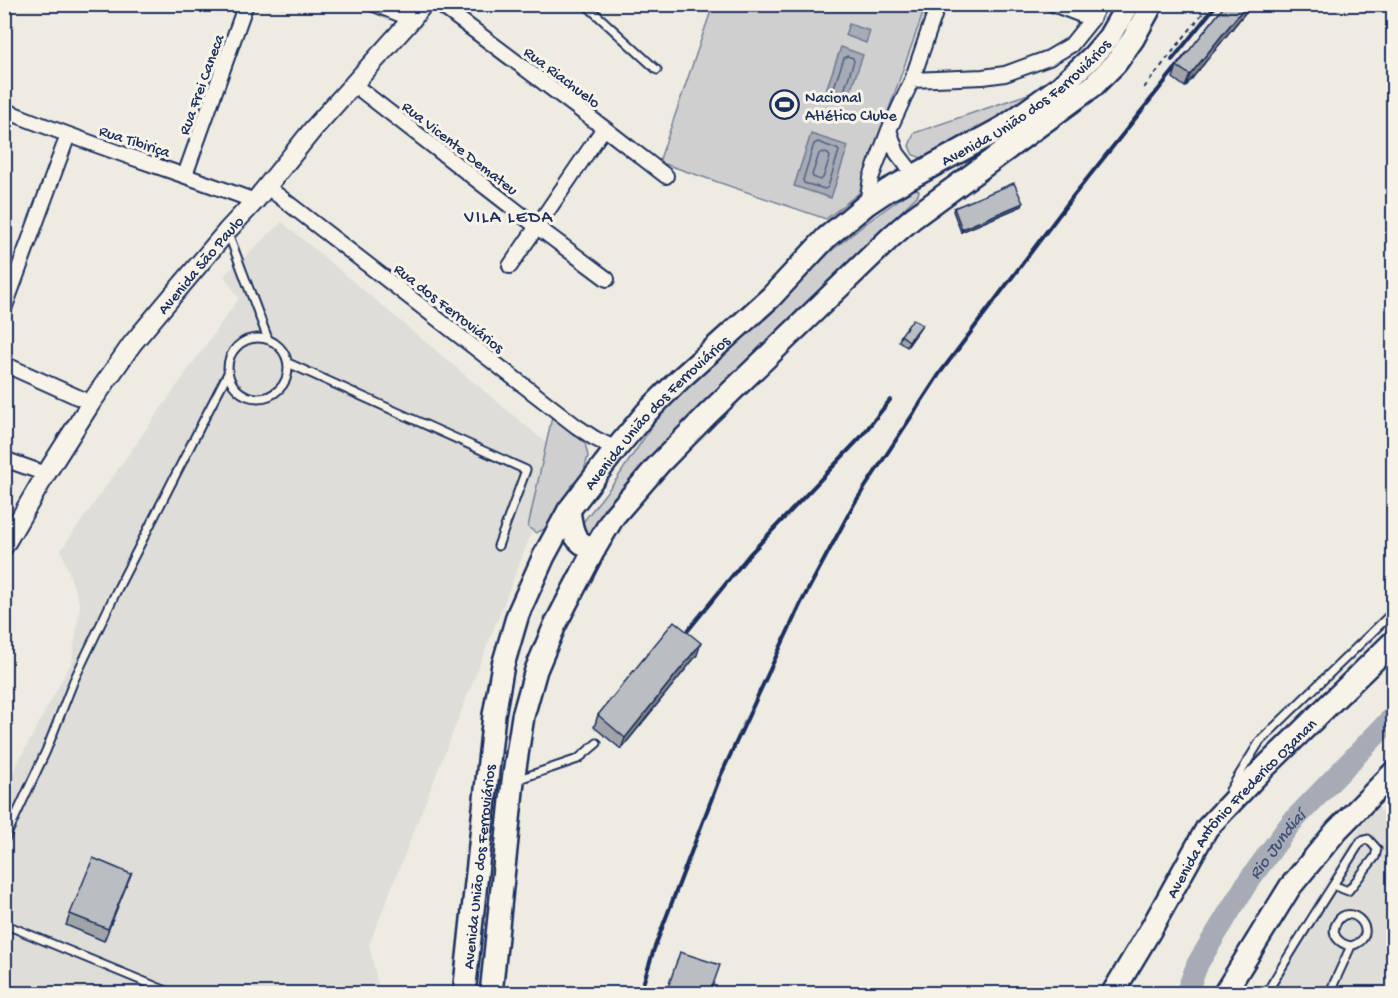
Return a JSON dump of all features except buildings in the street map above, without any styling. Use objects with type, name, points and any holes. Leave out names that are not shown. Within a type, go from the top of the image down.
[{"type":"main road","name":"Avenida União dos Ferroviários","points":[[464,993],[494,715],[503,665],[518,614],[544,556],[569,510],[646,413],[703,353],[827,237],[867,204],[1004,128],[1061,86],[1093,56],[1109,37],[1128,4]]},
{"type":"main road","name":"Avenida União dos Ferroviários","points":[[491,993],[513,781],[523,716],[536,670],[555,625],[614,516],[658,464],[892,236],[913,218],[1093,86],[1116,63],[1133,39],[1152,4]]},
{"type":"main road","name":"Avenida São Paulo","points":[[4,546],[46,474],[132,344],[261,194],[314,128],[417,12]]},
{"type":"main road","points":[[913,218],[929,196],[926,184],[914,176]]},
{"type":"main road","points":[[569,510],[574,536],[579,543],[594,550]]},
{"type":"main road","name":"Avenida Antônio Frederico Ozanan","points":[[1112,993],[1151,929],[1207,828],[1260,772],[1394,641]]},
{"type":"main road","points":[[1224,993],[1290,888],[1337,830],[1394,772]]},
{"type":"street","name":"Rua Frei Caneca","points":[[185,175],[246,4]]},
{"type":"street","points":[[374,4],[417,12]]},
{"type":"street","name":"Rua Riachuelo","points":[[439,4],[666,176]]},
{"type":"street","points":[[867,204],[871,178],[889,130],[912,80],[938,4]]},
{"type":"street","points":[[1053,4],[1092,19]]},
{"type":"street","points":[[912,80],[1005,74],[1049,58],[1071,45],[1092,19],[1099,4]]},
{"type":"street","name":"Rua Vicente Demateu","points":[[353,84],[607,279]]},
{"type":"street","name":"Rua Tibiriça","points":[[4,110],[68,135],[185,175],[261,194]]},
{"type":"street","points":[[510,266],[604,128]]},
{"type":"street","points":[[889,130],[897,153],[914,176]]},
{"type":"street","points":[[4,309],[68,135]]},
{"type":"street","name":"Rua dos Ferroviários","points":[[261,194],[576,426],[616,449]]},
{"type":"street","points":[[4,364],[91,403]]},
{"type":"street","points":[[4,459],[46,474]]},
{"type":"lane","points":[[585,4],[657,70]]},
{"type":"lane","points":[[227,231],[268,339],[281,349],[288,363],[287,379],[278,392],[264,398],[248,397],[235,388],[228,373]]},
{"type":"lane","points":[[4,841],[46,751],[74,680],[118,588],[228,373],[229,358],[238,345],[253,338],[268,339]]},
{"type":"lane","points":[[288,363],[526,470],[498,546]]},
{"type":"lane","points":[[1207,828],[1260,741],[1394,612]]},
{"type":"lane","points":[[513,781],[578,759],[597,742]]},
{"type":"lane","points":[[1266,993],[1286,959],[1333,885],[1361,841],[1368,838],[1377,849],[1375,857],[1348,891],[1333,885]]},
{"type":"lane","points":[[1329,993],[1351,946],[1358,944],[1365,933],[1365,926],[1361,920],[1349,915],[1337,922],[1335,935],[1344,945],[1351,946]]},
{"type":"lane","points":[[4,924],[174,993]]},
{"type":"path","points":[[1144,88],[1210,4]]},
{"type":"path","points":[[1185,87],[1252,4]]},
{"type":"shaded area","name":"Nacional Atlético Clube","points":[[713,5],[926,5],[859,193],[826,219],[659,162]]},
{"type":"shaded area","points":[[1040,90],[973,132],[922,158],[913,155],[909,146],[914,133]]},
{"type":"shaded area","points":[[915,188],[919,191],[918,195],[870,242],[850,266],[594,536],[585,536],[582,531],[583,522],[616,480],[654,423],[709,363],[831,251]]},
{"type":"shaded area","points":[[282,222],[562,456],[369,945],[379,989],[389,993],[5,994],[5,787],[72,661],[80,605],[61,550],[239,298],[224,276]]},
{"type":"shaded area","points":[[552,417],[585,443],[588,456],[584,471],[551,526],[536,533],[528,527]]},
{"type":"shaded area","points":[[1374,804],[1393,822],[1393,993],[1261,994]]},
{"type":"water","points":[[849,24],[870,31],[866,43],[845,35]]},
{"type":"water","points":[[841,47],[863,55],[847,101],[825,93]]},
{"type":"water","points":[[811,134],[848,146],[831,198],[794,186]]},
{"type":"waterway","name":"Rio Jundiaí","points":[[1186,994],[1198,963],[1247,883],[1291,823],[1394,716]]},
{"type":"railway","points":[[1172,60],[1217,4]]},
{"type":"railway","points":[[640,994],[654,949],[720,777],[801,603],[854,504],[940,373],[1074,195],[1187,54]]},
{"type":"railway","points":[[677,644],[749,555],[860,438],[890,400]]},
{"type":"place","name":"Nacional Atlético Clube","points":[[784,105]]},
{"type":"district","name":"VILA LEDA","points":[[509,216]]}]
